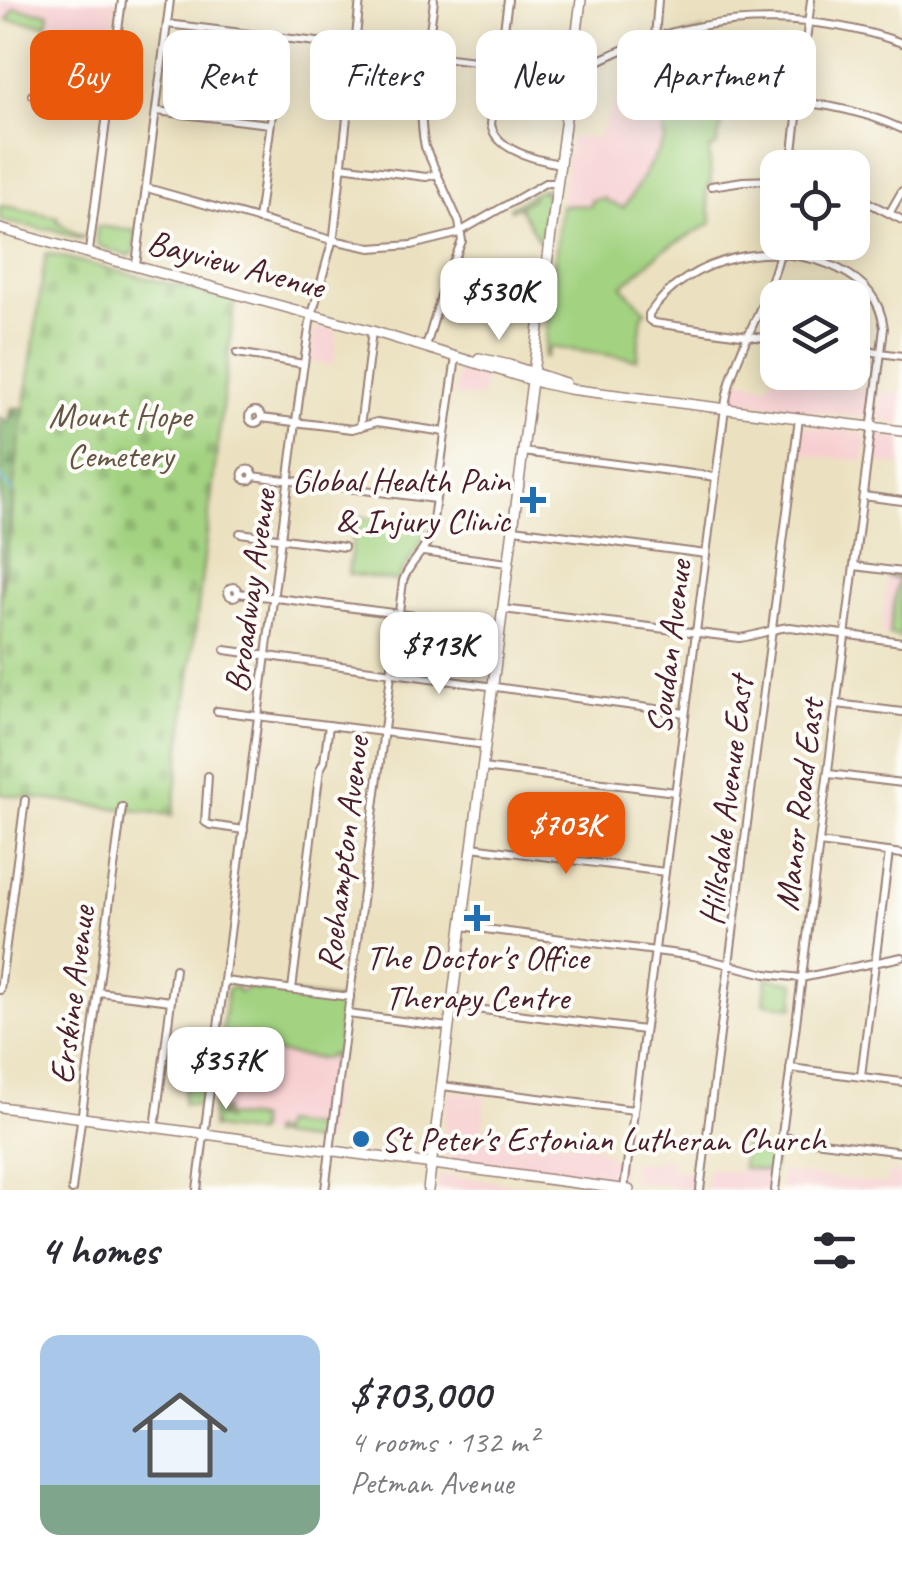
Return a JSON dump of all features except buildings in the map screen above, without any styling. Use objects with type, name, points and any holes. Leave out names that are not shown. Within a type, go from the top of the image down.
[{"type":"main road","points":[[577,30],[581,0]]},
{"type":"main road","points":[[428,1190],[566,120]]},
{"type":"main road","name":"Bayview Avenue","points":[[0,228],[569,389],[902,431]]},
{"type":"main road","points":[[0,1107],[625,1190]]},
{"type":"street","points":[[119,30],[122,0]]},
{"type":"street","points":[[136,266],[170,0]]},
{"type":"street","name":"Broadway Avenue","points":[[356,30],[360,0]]},
{"type":"street","points":[[431,30],[434,0]]},
{"type":"street","points":[[504,30],[508,0]]},
{"type":"street","points":[[656,30],[658,0]]},
{"type":"street","points":[[808,30],[812,0]]},
{"type":"street","points":[[690,30],[766,21],[809,22],[902,42]]},
{"type":"street","points":[[167,24],[220,30]]},
{"type":"street","points":[[816,103],[856,112],[902,129]]},
{"type":"street","points":[[156,111],[270,124]]},
{"type":"street","points":[[89,252],[108,120]]},
{"type":"street","points":[[258,220],[271,120]]},
{"type":"street","name":"Broadway Avenue","points":[[197,1190],[304,364],[312,314],[333,240],[346,120]]},
{"type":"street","points":[[422,120],[422,134],[462,232],[461,246],[445,282],[426,347]]},
{"type":"street","points":[[493,120],[492,132],[499,140],[560,164]]},
{"type":"street","points":[[794,150],[798,120]]},
{"type":"street","points":[[341,166],[426,177],[437,174]]},
{"type":"street","points":[[711,186],[760,181]]},
{"type":"street","points":[[147,188],[372,248],[412,245],[462,232],[545,183],[557,184]]},
{"type":"street","points":[[890,212],[902,191]]},
{"type":"street","points":[[870,203],[902,220]]},
{"type":"street","name":"Manor Road East","points":[[746,336],[654,323],[648,316],[675,287],[703,269],[760,255]]},
{"type":"street","name":"Soudan Avenue","points":[[625,1190],[725,408],[733,368],[778,260]]},
{"type":"street","name":"Manor Road East","points":[[775,1190],[884,336],[880,307],[867,288],[853,276],[816,260]]},
{"type":"street","points":[[360,427],[372,331]]},
{"type":"street","points":[[746,336],[760,338]]},
{"type":"street","points":[[870,352],[902,356]]},
{"type":"street","points":[[238,354],[304,364]]},
{"type":"street","name":"Roehampton Avenue","points":[[324,1190],[399,613],[406,574],[431,534],[456,356]]},
{"type":"street","points":[[261,418],[352,429],[376,422],[444,432]]},
{"type":"street","name":"Hillsdale Avenue East","points":[[700,1190],[800,418]]},
{"type":"street","points":[[523,452],[716,477]]},
{"type":"street","points":[[254,476],[435,500]]},
{"type":"street","points":[[863,496],[902,501]]},
{"type":"street","points":[[512,529],[706,554]]},
{"type":"street","points":[[240,533],[344,547]]},
{"type":"street","points":[[423,552],[508,563]]},
{"type":"street","points":[[854,566],[902,572]]},
{"type":"street","points":[[238,593],[500,627]]},
{"type":"street","points":[[502,608],[739,638],[790,628],[902,642]]},
{"type":"street","points":[[225,650],[685,713]]},
{"type":"street","points":[[838,704],[902,712]]},
{"type":"street","points":[[217,711],[486,744]]},
{"type":"street","points":[[292,989],[329,725]]},
{"type":"street","points":[[483,768],[675,792]]},
{"type":"street","points":[[828,774],[902,783]]},
{"type":"street","points":[[208,776],[205,822],[244,830]]},
{"type":"street","points":[[0,990],[25,800]]},
{"type":"street","name":"Erskine Avenue","points":[[72,1190],[122,807]]},
{"type":"street","points":[[820,843],[902,854]]},
{"type":"street","points":[[471,847],[665,872]]},
{"type":"street","points":[[861,1076],[889,852]]},
{"type":"street","points":[[461,926],[694,956],[766,974],[802,978],[902,957]]},
{"type":"street","points":[[155,1128],[175,969]]},
{"type":"street","points":[[225,981],[350,997]]},
{"type":"street","points":[[98,992],[171,1001]]},
{"type":"street","points":[[451,1006],[644,1030]]},
{"type":"street","points":[[348,1014],[448,1027]]},
{"type":"street","points":[[790,1068],[902,1082]]},
{"type":"street","points":[[441,1086],[634,1110]]},
{"type":"street","points":[[782,1137],[902,1152]]},
{"type":"shaded area","points":[[5,0],[116,0],[112,30],[0,19],[0,6]]},
{"type":"shaded area","points":[[615,103],[617,120],[666,120],[666,137],[623,208],[605,201],[592,206],[561,205],[570,138],[598,138]]},
{"type":"shaded area","points":[[316,327],[337,331],[333,365],[310,362]]},
{"type":"shaded area","points":[[459,366],[485,375],[482,398],[454,395]]},
{"type":"shaded area","points":[[735,378],[760,384],[760,390],[873,390],[870,416],[732,400]]},
{"type":"shaded area","points":[[881,391],[902,394],[902,424],[879,419]]},
{"type":"shaded area","points":[[806,426],[864,434],[863,461],[800,454]]},
{"type":"shaded area","points":[[878,435],[902,438],[902,466],[872,462]]},
{"type":"shaded area","points":[[888,575],[902,577],[902,638],[881,635]]},
{"type":"shaded area","points":[[232,986],[343,1003],[326,1142],[211,1126],[227,991]]},
{"type":"shaded area","points":[[451,1091],[485,1096],[482,1130],[599,1146],[599,1151],[609,1153],[609,1159],[623,1161],[620,1179],[447,1157],[442,1151]]},
{"type":"shaded area","points":[[660,1158],[670,1159],[669,1169],[697,1173],[694,1189],[631,1181],[632,1161],[654,1164]]},
{"type":"shaded area","points":[[708,1168],[772,1172],[770,1190],[706,1190]]},
{"type":"shaded area","points":[[782,1172],[887,1184],[889,1172],[902,1174],[902,1190],[780,1190]]},
{"type":"shaded area","points":[[439,1175],[492,1181],[561,1190],[437,1190]]},
{"type":"green space","points":[[14,8],[49,13],[47,25],[7,20]]},
{"type":"green space","points":[[666,120],[723,120],[716,147],[709,149],[711,184],[706,192],[712,223],[663,250],[622,286],[646,311],[642,316],[637,359],[550,347],[544,357],[561,205],[591,206],[591,200],[605,198],[624,208],[666,138]]},
{"type":"green space","points":[[546,189],[543,192],[547,194],[539,241],[519,207],[534,197],[511,210],[510,207]]},
{"type":"green space","points":[[0,205],[58,217],[57,221],[84,236],[81,239],[49,228],[0,221]]},
{"type":"green space","points":[[97,226],[137,231],[133,254],[128,256],[99,246]]},
{"type":"green space","name":"Mount Hope Cemetery","points":[[46,253],[235,300],[173,815],[0,794],[0,602]]},
{"type":"green space","points":[[12,408],[25,408],[0,599],[0,417],[8,423]]},
{"type":"green space","points":[[356,516],[426,529],[398,581],[348,574]]},
{"type":"green space","points":[[888,575],[902,577],[902,638],[889,635],[898,579]]},
{"type":"green space","points":[[767,978],[795,983],[794,1007],[764,1003]]},
{"type":"green space","points":[[230,987],[236,987],[239,993],[247,988],[342,1001],[336,1066],[332,1068],[333,1054],[324,1059],[228,1046],[226,1052],[220,1051]]},
{"type":"green space","points":[[185,1083],[206,1086],[202,1106],[183,1104]]},
{"type":"green space","points":[[215,1088],[222,1089],[217,1117],[227,1121],[221,1114],[225,1109],[226,1116],[258,1119],[256,1134],[214,1128],[214,1124],[211,1127]]},
{"type":"green space","points":[[282,1123],[317,1127],[315,1142],[270,1136],[271,1130],[279,1132]]},
{"type":"green space","points":[[744,1147],[775,1151],[772,1172],[742,1168]]},
{"type":"waterway","points":[[0,476],[13,493]]},
{"type":"place","name":"Global Health Pain & Injury Clinic","points":[[533,500]]},
{"type":"place","name":"The Doctor's Office Therapy Centre","points":[[477,918]]},
{"type":"place","name":"St Peter's Estonian Lutheran Church","points":[[361,1139]]}]
